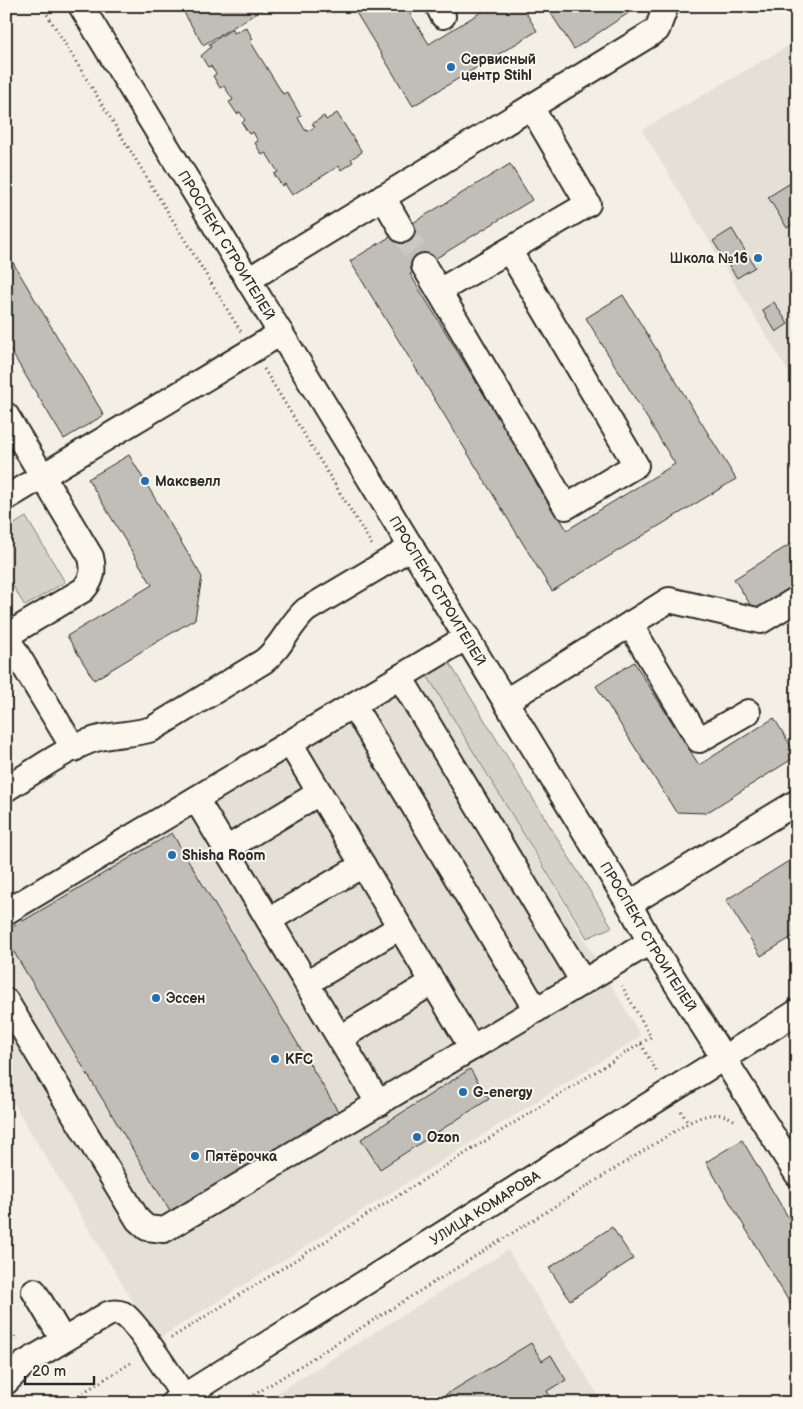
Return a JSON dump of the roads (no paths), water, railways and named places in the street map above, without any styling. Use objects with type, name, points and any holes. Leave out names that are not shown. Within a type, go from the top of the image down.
[{"type":"street","name":"ПРОСПЕКТ СТРОИТЕЛЕЙ","points":[[81,6],[630,904],[650,942],[724,1058],[792,1181]]},
{"type":"street","points":[[248,280],[657,30],[666,6]]},
{"type":"street","points":[[439,291],[588,204],[531,107]]},
{"type":"street","points":[[383,197],[402,230]]},
{"type":"street","points":[[424,266],[566,507],[636,465],[509,250]]},
{"type":"street","points":[[6,498],[281,333]]},
{"type":"street","points":[[6,415],[91,557],[92,575],[83,590],[6,636],[74,749]]},
{"type":"street","points":[[6,789],[74,749],[96,739],[136,734],[152,729],[264,662],[277,650],[294,622],[306,610],[412,547]]},
{"type":"street","points":[[506,701],[669,600],[761,621],[797,599]]},
{"type":"street","points":[[630,624],[698,740],[748,712]]},
{"type":"street","points":[[6,912],[467,637]]},
{"type":"street","points":[[400,677],[583,982]]},
{"type":"street","points":[[353,705],[536,1010]]},
{"type":"street","points":[[290,743],[472,1048]]},
{"type":"street","points":[[226,848],[320,793]]},
{"type":"street","points":[[196,799],[379,1104]]},
{"type":"street","points":[[630,904],[797,802]]},
{"type":"street","points":[[269,920],[363,865]]},
{"type":"street","points":[[307,983],[400,927]]},
{"type":"street","points":[[6,1001],[138,1220],[147,1228],[156,1230],[172,1227],[650,942]]},
{"type":"street","points":[[340,1038],[433,982]]},
{"type":"street","name":"УЛИЦА КОМАРОВА","points":[[181,1401],[797,1012]]},
{"type":"street","points":[[34,1291],[63,1340]]},
{"type":"street","points":[[6,1382],[25,1364],[63,1340],[108,1314],[117,1312],[126,1316],[152,1350],[181,1401]]},
{"type":"tunnel","points":[[402,230],[424,266]]},
{"type":"place","name":"Сервисный центр Stihl","points":[[451,67]]},
{"type":"place","name":"Школа №16","points":[[758,258]]},
{"type":"place","name":"Максвелл","points":[[145,481]]},
{"type":"place","name":"Shisha Room","points":[[172,855]]},
{"type":"place","name":"Эссен","points":[[156,998]]},
{"type":"place","name":"KFC","points":[[275,1059]]},
{"type":"place","name":"G-energy","points":[[463,1092]]},
{"type":"place","name":"Ozon","points":[[417,1137]]},
{"type":"place","name":"Пятёрочка","points":[[195,1156]]}]
